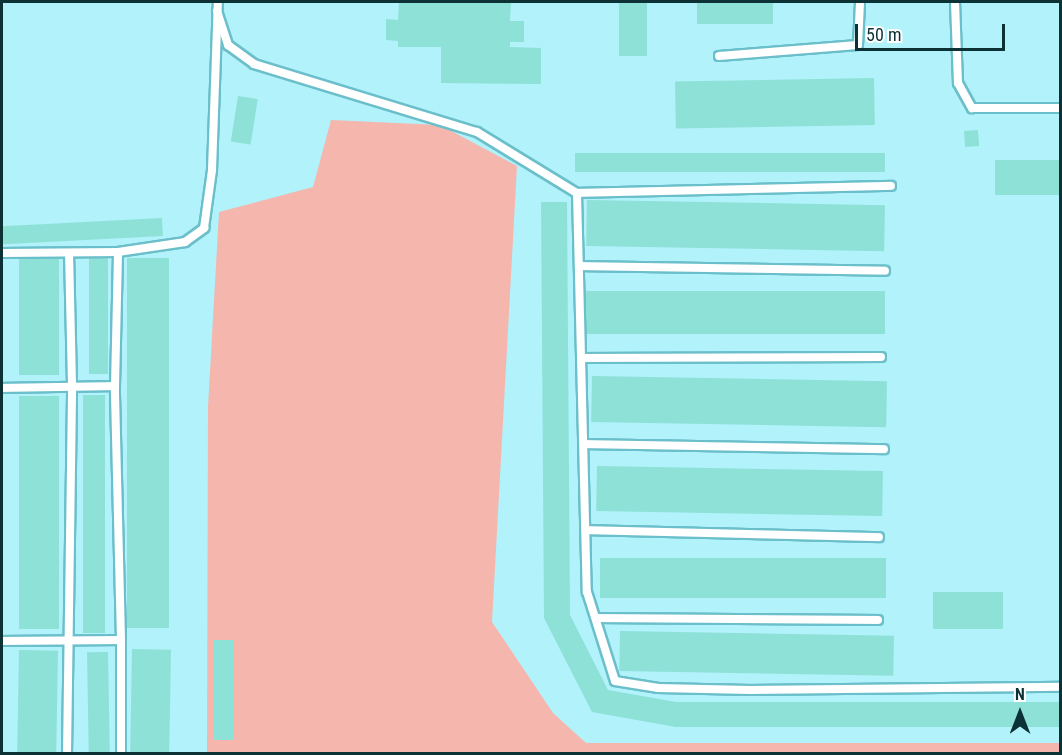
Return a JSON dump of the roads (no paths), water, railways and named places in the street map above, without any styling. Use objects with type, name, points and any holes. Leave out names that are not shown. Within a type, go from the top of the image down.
[{"type":"lane","points":[[719,56],[858,45],[860,2]]},
{"type":"lane","points":[[955,2],[958,83],[972,108],[1060,108]]},
{"type":"lane","points":[[218,6],[228,45],[254,64],[477,132],[578,193],[891,186]]},
{"type":"lane","points":[[2,253],[118,252],[185,242],[204,228],[212,170],[218,6]]},
{"type":"lane","points":[[578,193],[587,592],[615,681],[658,688],[928,691],[1060,687]]},
{"type":"lane","points":[[118,252],[115,386],[121,640],[121,753]]},
{"type":"lane","points":[[68,753],[72,384],[69,253]]},
{"type":"lane","points":[[579,266],[885,271]]},
{"type":"lane","points":[[582,358],[881,357]]},
{"type":"lane","points":[[2,388],[72,384],[115,386]]},
{"type":"lane","points":[[584,444],[884,449]]},
{"type":"lane","points":[[586,530],[879,537]]},
{"type":"lane","points":[[596,618],[878,620]]},
{"type":"lane","points":[[2,641],[121,640]]}]
